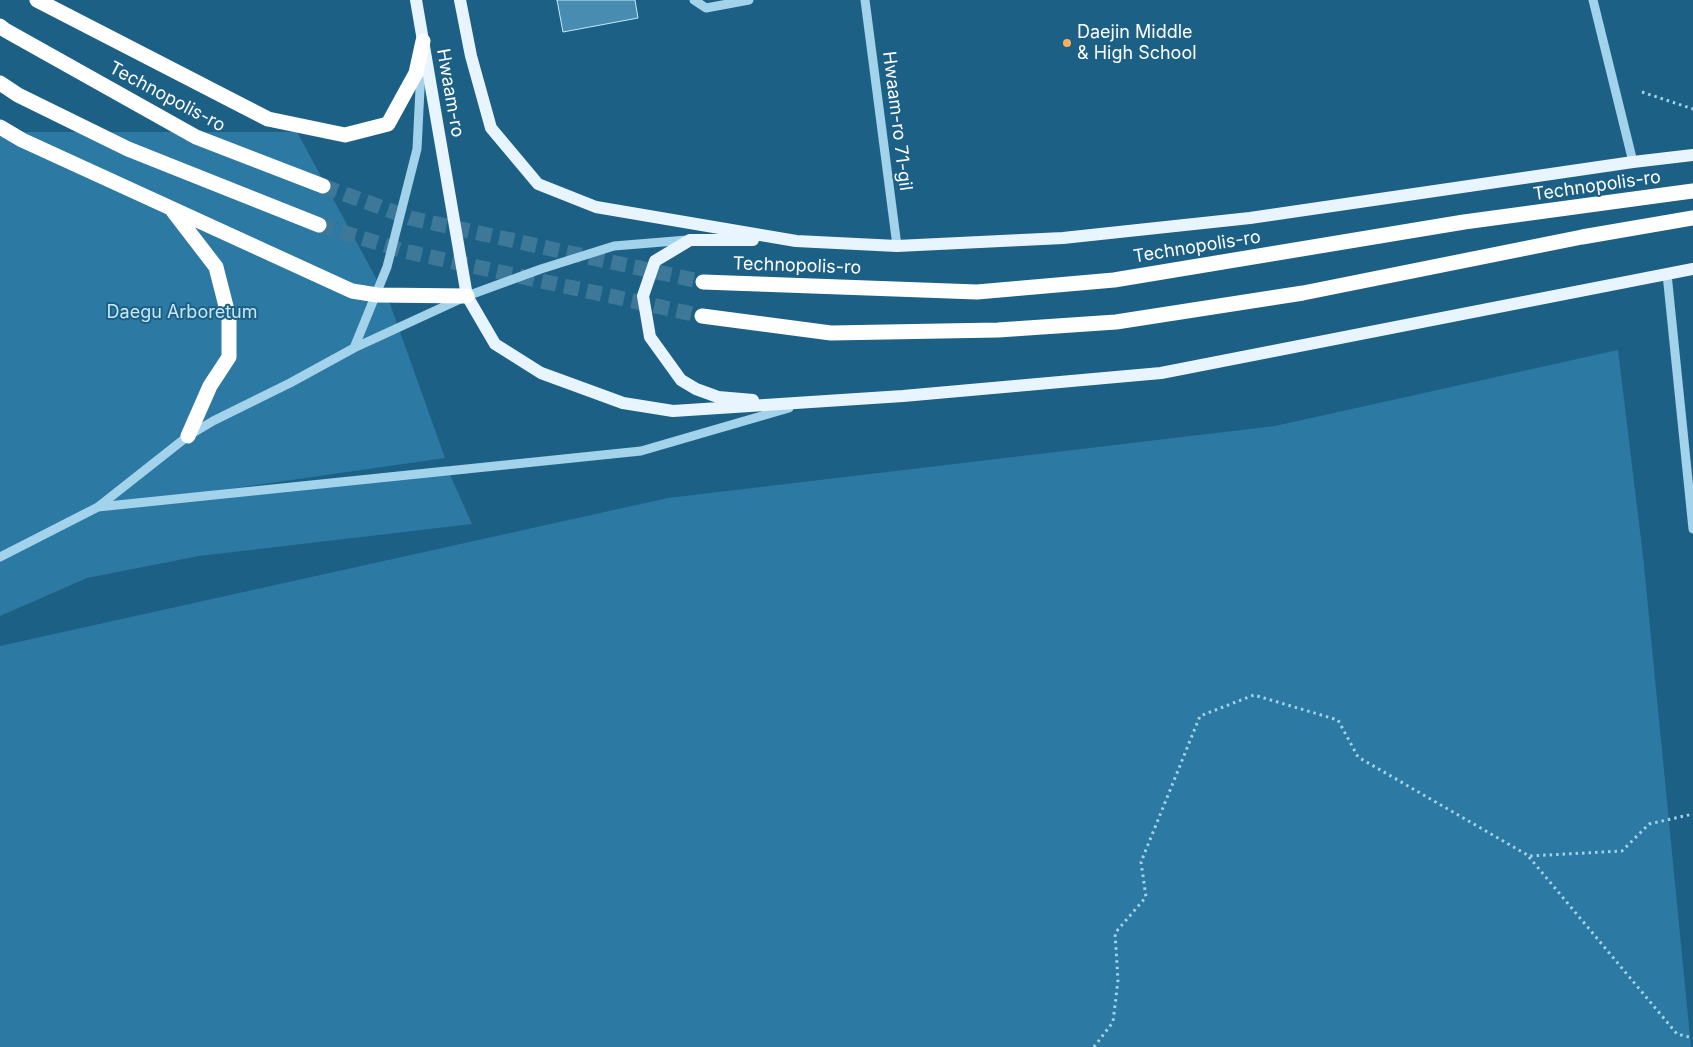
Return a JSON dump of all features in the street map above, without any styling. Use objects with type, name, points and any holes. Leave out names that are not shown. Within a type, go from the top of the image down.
[{"type":"highway","points":[[37,0],[268,119],[345,135],[388,124],[416,73],[423,41]]},
{"type":"highway","name":"Technopolis-ro","points":[[0,26],[196,137],[323,186]]},
{"type":"highway","points":[[0,83],[18,96],[128,149],[319,225]]},
{"type":"highway","points":[[0,127],[22,140],[352,292],[377,295],[467,296]]},
{"type":"highway","name":"Technopolis-ro","points":[[703,282],[977,292],[1114,280],[1464,222],[1693,191]]},
{"type":"highway","points":[[170,208],[216,267],[229,318],[229,357],[210,386],[188,436]]},
{"type":"highway","points":[[702,316],[831,333],[998,330],[1116,322],[1302,293],[1582,237],[1693,218]]},
{"type":"main road","name":"Hwaam-ro","points":[[416,0],[467,296]]},
{"type":"main road","name":"Hwaam-ro","points":[[460,0],[471,56],[491,128],[538,184],[596,207],[796,240]]},
{"type":"main road","points":[[803,403],[718,397],[696,390],[681,380],[650,337],[644,296],[655,261],[690,240],[796,240],[896,246],[1063,238],[1250,218],[1633,162],[1693,155]]},
{"type":"main road","points":[[467,296],[495,344],[541,373],[624,403],[673,411],[903,396],[1161,373],[1693,269]]},
{"type":"street","points":[[694,0],[706,8],[749,0]]},
{"type":"street","name":"Hwaam-ro 71-gil","points":[[865,0],[896,246]]},
{"type":"street","points":[[1593,0],[1633,162]]},
{"type":"street","points":[[354,348],[377,295],[387,266],[417,149],[423,41]]},
{"type":"street","points":[[0,557],[98,507],[188,436],[213,422],[354,348],[467,296],[541,269],[614,246],[690,240]]},
{"type":"street","points":[[1667,274],[1688,440],[1693,529]]},
{"type":"street","points":[[98,507],[641,451],[803,403]]},
{"type":"path","points":[[1642,92],[1693,109]]},
{"type":"path","points":[[1094,1047],[1112,1022],[1118,980],[1114,933],[1146,897],[1141,862],[1200,716],[1254,694],[1338,720],[1358,757],[1529,856],[1677,1034],[1693,1038]]},
{"type":"path","points":[[1529,856],[1622,851],[1648,824],[1693,814]]},
{"type":"green space","name":"Daegu Arboretum","points":[[0,132],[297,132],[390,304],[445,458],[130,503],[446,466],[472,524],[199,556],[87,578],[0,616]]},
{"type":"green space","points":[[1618,350],[1643,556],[1691,1047],[0,1047],[0,646],[668,498],[1275,426]]},
{"type":"building","points":[[557,0],[635,0],[638,18],[563,32]]},
{"type":"tunnel","points":[[323,186],[410,218],[703,282]]},
{"type":"tunnel","points":[[319,225],[404,251],[702,316]]},
{"type":"place","name":"Daejin Middle & High School","points":[[1067,43]]}]
